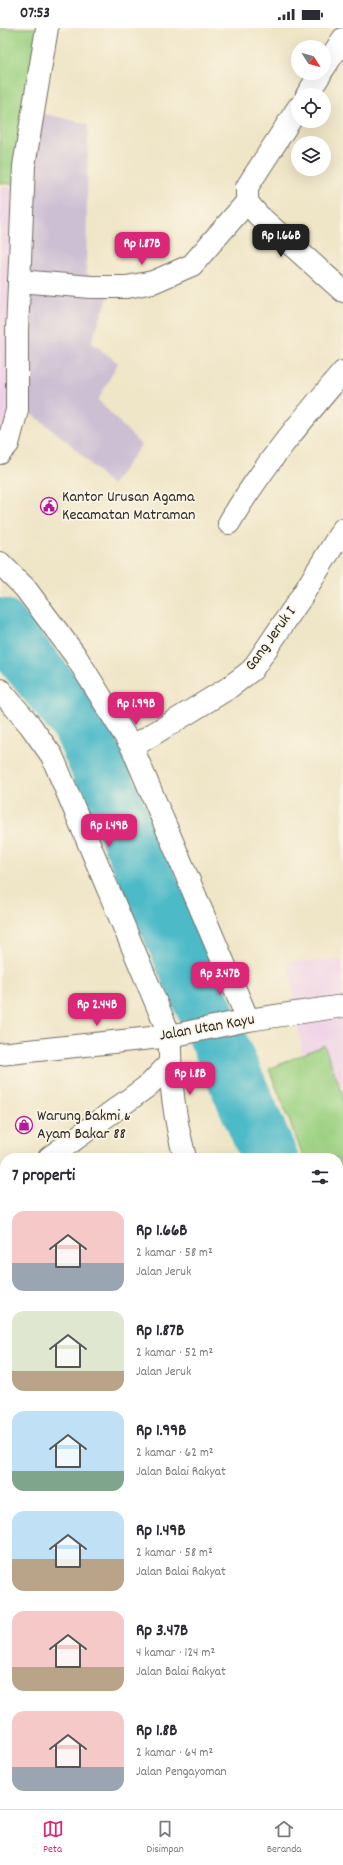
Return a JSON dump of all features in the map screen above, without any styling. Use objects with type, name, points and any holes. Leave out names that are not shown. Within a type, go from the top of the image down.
[{"type":"street","points":[[0,453],[8,444],[17,410],[17,331],[24,166],[47,28]]},
{"type":"street","points":[[331,57],[343,39]]},
{"type":"street","points":[[291,119],[247,187],[247,202],[258,215],[343,292]]},
{"type":"street","points":[[19,282],[92,287],[127,287],[153,282],[192,265],[247,202]]},
{"type":"street","points":[[229,523],[246,493],[292,431],[343,372]]},
{"type":"street","name":"Gang Jeruk I","points":[[132,748],[227,688],[252,670],[300,599],[343,528]]},
{"type":"street","points":[[0,563],[25,588],[75,655],[132,748],[242,1021]]},
{"type":"street","points":[[0,690],[30,725],[52,756],[170,1036],[169,1064],[176,1124],[184,1153]]},
{"type":"street","name":"Jalan Utan Kayu","points":[[0,1054],[170,1036],[242,1021],[343,1006]]},
{"type":"street","points":[[56,1153],[149,1085],[169,1064]]},
{"type":"shaded area","points":[[41,113],[88,124],[86,273],[111,290],[91,342],[118,363],[98,400],[141,445],[112,485],[68,442],[30,412],[25,359],[34,160]]},
{"type":"shaded area","points":[[0,187],[15,188],[6,437],[0,441]]},
{"type":"shaded area","points":[[343,960],[343,1153],[318,1153],[288,962]]},
{"type":"green space","points":[[0,28],[44,28],[13,184],[0,183]]},
{"type":"green space","points":[[324,1045],[343,1095],[343,1153],[302,1153],[269,1069]]},
{"type":"waterway","points":[[0,626],[80,725],[268,1153]]},
{"type":"place","name":"Kantor Urusan Agama Kecamatan Matraman","points":[[49,506]]},
{"type":"place","name":"Warung Bakmi & Ayam Bakar 88","points":[[24,1125]]}]
